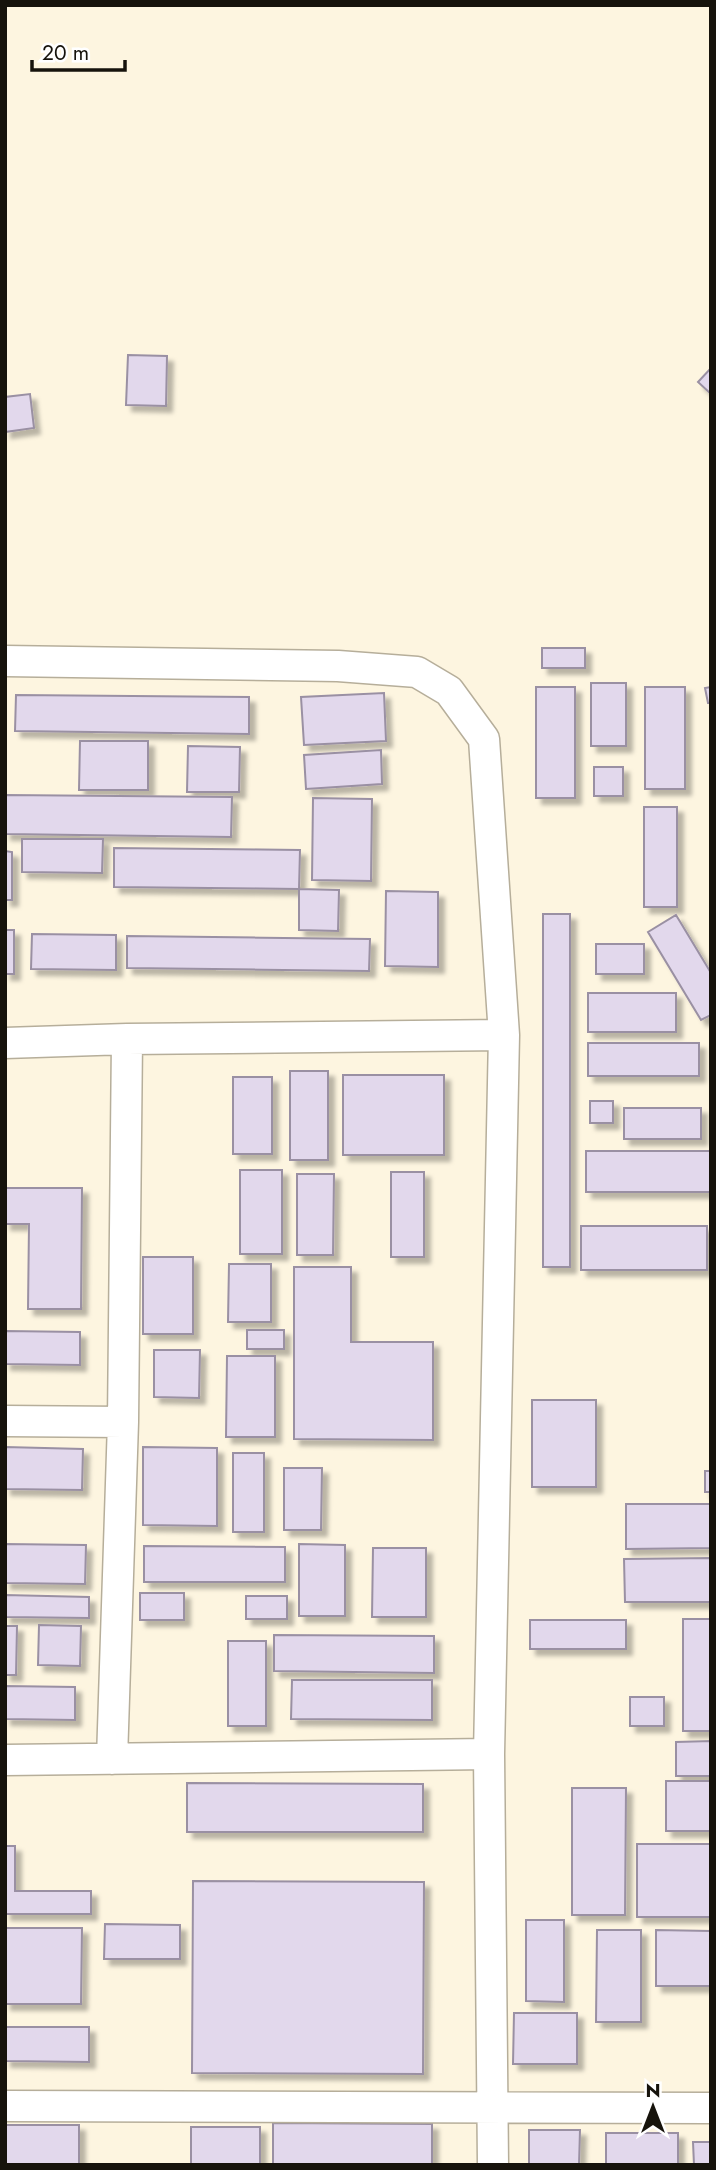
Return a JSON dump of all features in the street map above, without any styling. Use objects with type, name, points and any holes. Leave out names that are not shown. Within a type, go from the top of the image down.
[{"type":"street","points":[[5,661],[351,667],[417,672],[449,691],[484,739],[504,1035],[489,1754],[493,2165]]},
{"type":"street","points":[[5,1043],[504,1035]]},
{"type":"street","points":[[113,1759],[123,1422],[127,1039]]},
{"type":"street","points":[[5,1421],[123,1422]]},
{"type":"street","points":[[5,1760],[489,1754]]},
{"type":"street","points":[[5,2105],[711,2108]]},
{"type":"building","points":[[128,355],[167,356],[166,406],[126,405]]},
{"type":"building","points":[[711,368],[711,394],[698,382]]},
{"type":"building","points":[[30,394],[34,428],[5,432],[5,397]]},
{"type":"building","points":[[542,648],[585,648],[585,668],[542,668]]},
{"type":"building","points":[[591,683],[626,683],[626,746],[591,746]]},
{"type":"building","points":[[536,687],[575,687],[575,798],[536,798]]},
{"type":"building","points":[[645,687],[685,687],[685,789],[645,789]]},
{"type":"building","points":[[711,687],[711,703],[708,703],[705,688]]},
{"type":"building","points":[[384,693],[386,741],[304,745],[301,697]]},
{"type":"building","points":[[16,695],[249,697],[249,734],[15,731]]},
{"type":"building","points":[[80,741],[148,741],[148,790],[79,790]]},
{"type":"building","points":[[188,746],[240,747],[239,792],[187,792]]},
{"type":"building","points":[[381,750],[382,784],[306,789],[304,755]]},
{"type":"building","points":[[594,767],[623,767],[623,796],[594,796]]},
{"type":"building","points":[[5,795],[232,797],[231,837],[5,834]]},
{"type":"building","points":[[313,798],[372,799],[371,881],[312,880]]},
{"type":"building","points":[[644,807],[677,807],[677,907],[644,907]]},
{"type":"building","points":[[22,839],[103,839],[102,873],[22,872]]},
{"type":"building","points":[[114,848],[300,850],[299,889],[114,887]]},
{"type":"building","points":[[5,851],[12,852],[12,900],[5,900]]},
{"type":"building","points":[[299,889],[339,890],[338,931],[299,930]]},
{"type":"building","points":[[386,891],[438,892],[438,967],[385,966]]},
{"type":"building","points":[[543,914],[570,914],[570,1267],[543,1267]]},
{"type":"building","points":[[676,915],[711,973],[711,1015],[701,1020],[648,932]]},
{"type":"building","points":[[5,930],[14,930],[14,974],[5,974]]},
{"type":"building","points":[[32,934],[116,935],[116,970],[31,969]]},
{"type":"building","points":[[127,936],[370,939],[369,971],[127,968]]},
{"type":"building","points":[[596,944],[644,944],[644,974],[596,974]]},
{"type":"building","points":[[588,993],[676,993],[676,1032],[588,1032]]},
{"type":"building","points":[[588,1043],[699,1043],[699,1076],[588,1076]]},
{"type":"building","points":[[290,1071],[328,1071],[328,1160],[290,1160]]},
{"type":"building","points":[[343,1075],[444,1075],[444,1155],[343,1155]]},
{"type":"building","points":[[233,1077],[272,1077],[272,1154],[233,1154]]},
{"type":"building","points":[[590,1101],[613,1101],[613,1123],[590,1123]]},
{"type":"building","points":[[624,1108],[701,1108],[701,1139],[624,1139]]},
{"type":"building","points":[[586,1151],[711,1151],[711,1192],[586,1192]]},
{"type":"building","points":[[240,1170],[282,1170],[282,1254],[240,1254]]},
{"type":"building","points":[[391,1172],[424,1172],[424,1257],[391,1257]]},
{"type":"building","points":[[297,1174],[334,1174],[333,1255],[297,1255]]},
{"type":"building","points":[[5,1188],[82,1188],[81,1309],[28,1309],[29,1224],[5,1224]]},
{"type":"building","points":[[581,1226],[707,1226],[707,1270],[581,1270]]},
{"type":"building","points":[[143,1257],[193,1257],[193,1334],[143,1334]]},
{"type":"building","points":[[229,1264],[271,1264],[271,1322],[228,1322]]},
{"type":"building","points":[[294,1267],[351,1267],[351,1342],[433,1342],[433,1440],[294,1439]]},
{"type":"building","points":[[247,1330],[284,1330],[284,1349],[247,1349]]},
{"type":"building","points":[[5,1331],[80,1332],[80,1365],[5,1364]]},
{"type":"building","points":[[154,1350],[200,1350],[199,1398],[154,1397]]},
{"type":"building","points":[[227,1356],[275,1356],[275,1437],[226,1437]]},
{"type":"building","points":[[532,1400],[596,1400],[596,1487],[532,1487]]},
{"type":"building","points":[[5,1447],[83,1449],[82,1490],[5,1489]]},
{"type":"building","points":[[143,1447],[217,1448],[217,1526],[143,1525]]},
{"type":"building","points":[[233,1453],[264,1453],[264,1532],[233,1532]]},
{"type":"building","points":[[284,1468],[322,1468],[321,1530],[284,1530]]},
{"type":"building","points":[[705,1471],[711,1471],[711,1492],[705,1492]]},
{"type":"building","points":[[626,1504],[711,1504],[711,1548],[626,1549]]},
{"type":"building","points":[[5,1544],[86,1545],[85,1584],[5,1583]]},
{"type":"building","points":[[299,1544],[345,1545],[345,1616],[299,1616]]},
{"type":"building","points":[[144,1546],[285,1547],[285,1582],[144,1582]]},
{"type":"building","points":[[373,1548],[426,1548],[426,1617],[372,1617]]},
{"type":"building","points":[[711,1558],[711,1602],[625,1602],[624,1559]]},
{"type":"building","points":[[140,1593],[184,1593],[184,1620],[140,1620]]},
{"type":"building","points":[[5,1595],[89,1597],[89,1618],[5,1617]]},
{"type":"building","points":[[246,1596],[287,1596],[287,1619],[246,1619]]},
{"type":"building","points":[[683,1619],[711,1619],[711,1731],[683,1731]]},
{"type":"building","points":[[530,1620],[626,1620],[626,1649],[530,1649]]},
{"type":"building","points":[[39,1625],[81,1626],[80,1666],[38,1665]]},
{"type":"building","points":[[5,1626],[17,1626],[16,1675],[5,1675]]},
{"type":"building","points":[[274,1635],[434,1636],[434,1673],[274,1671]]},
{"type":"building","points":[[228,1641],[266,1641],[266,1726],[228,1726]]},
{"type":"building","points":[[292,1680],[432,1680],[432,1720],[291,1719]]},
{"type":"building","points":[[5,1686],[75,1687],[75,1720],[5,1719]]},
{"type":"building","points":[[630,1697],[664,1697],[664,1726],[630,1726]]},
{"type":"building","points":[[711,1741],[711,1776],[676,1776],[676,1742]]},
{"type":"building","points":[[666,1781],[711,1781],[711,1831],[666,1831]]},
{"type":"building","points":[[187,1783],[423,1784],[423,1832],[187,1832]]},
{"type":"building","points":[[572,1788],[626,1788],[625,1915],[572,1915]]},
{"type":"building","points":[[637,1844],[711,1844],[711,1917],[637,1917]]},
{"type":"building","points":[[5,1846],[15,1846],[15,1891],[91,1891],[91,1914],[5,1914]]},
{"type":"building","points":[[193,1881],[424,1882],[423,2074],[192,2073]]},
{"type":"building","points":[[526,1920],[564,1920],[564,2002],[526,2001]]},
{"type":"building","points":[[105,1924],[180,1925],[180,1959],[104,1959]]},
{"type":"building","points":[[5,1928],[82,1928],[81,2004],[5,2004]]},
{"type":"building","points":[[597,1930],[641,1930],[641,2022],[596,2022]]},
{"type":"building","points":[[656,1930],[711,1931],[711,1986],[656,1986]]},
{"type":"building","points":[[514,2013],[577,2013],[577,2064],[513,2064]]},
{"type":"building","points":[[5,2027],[89,2027],[89,2062],[5,2061]]},
{"type":"building","points":[[273,2123],[432,2124],[432,2165],[273,2165]]},
{"type":"building","points":[[5,2125],[79,2125],[79,2165],[5,2165]]},
{"type":"building","points":[[191,2127],[260,2127],[260,2165],[191,2165]]},
{"type":"building","points":[[529,2130],[580,2130],[579,2165],[529,2165]]},
{"type":"building","points":[[606,2133],[678,2133],[678,2165],[606,2165]]},
{"type":"building","points":[[693,2142],[711,2142],[711,2165],[694,2165]]}]
